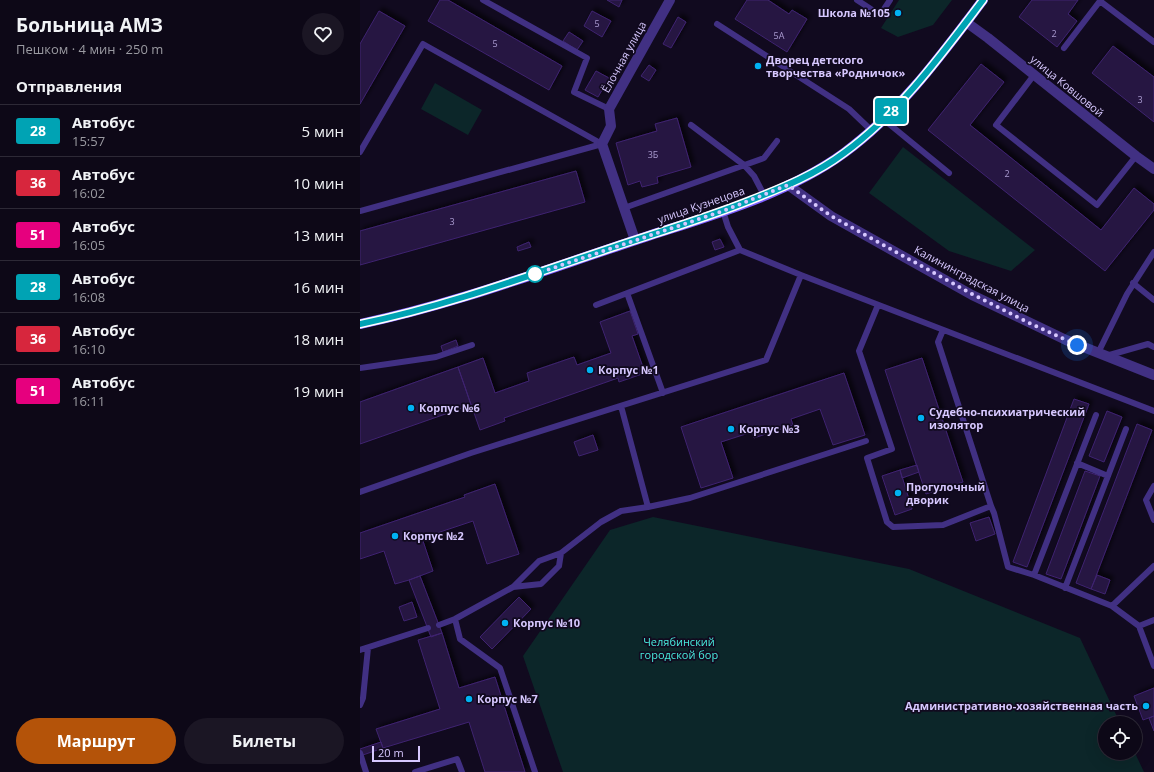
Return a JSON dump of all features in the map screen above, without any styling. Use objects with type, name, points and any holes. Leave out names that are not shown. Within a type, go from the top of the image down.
[{"type":"street","name":"Ёлочная улица","points":[[602,144],[611,126],[609,109],[670,0]]},
{"type":"street","name":"улица Кузнецова","points":[[360,324],[430,307],[489,290],[723,211],[788,185],[814,172],[845,152],[883,119],[908,94],[983,0]]},
{"type":"street","name":"улица Ковшовой","points":[[966,22],[1154,169]]},
{"type":"street","points":[[602,144],[635,240]]},
{"type":"street","name":"Калининградская улица","points":[[788,185],[831,216],[972,294],[1029,323],[1102,355],[1154,375]]},
{"type":"lane","points":[[483,0],[587,58],[574,92],[609,109]]},
{"type":"lane","points":[[857,0],[880,15],[890,0]]},
{"type":"lane","points":[[1064,48],[1101,1],[1154,42]]},
{"type":"lane","points":[[717,24],[849,109],[871,130]]},
{"type":"lane","points":[[360,152],[423,44],[602,144]]},
{"type":"lane","points":[[1034,75],[996,125],[1079,191],[1097,205],[1136,156]]},
{"type":"lane","points":[[883,119],[949,172]]},
{"type":"lane","points":[[691,125],[744,165],[754,176],[764,195]]},
{"type":"lane","points":[[624,208],[764,158],[777,141]]},
{"type":"lane","points":[[360,211],[602,144]]},
{"type":"lane","points":[[723,211],[728,228],[740,250],[878,305],[1154,411]]},
{"type":"lane","points":[[596,305],[740,250]]},
{"type":"lane","points":[[1102,355],[1127,294],[1154,252]]},
{"type":"lane","points":[[360,492],[471,453],[766,360],[801,275]]},
{"type":"lane","points":[[1133,283],[1154,300]]},
{"type":"lane","points":[[627,293],[663,393]]},
{"type":"lane","points":[[878,305],[859,351],[892,449],[867,458],[887,522],[893,527],[943,525],[991,506]]},
{"type":"lane","points":[[943,330],[938,342],[994,513],[1008,567],[1034,575],[1112,606],[1139,626],[1154,666]]},
{"type":"lane","points":[[1102,355],[1148,344],[1154,347]]},
{"type":"lane","points":[[360,368],[436,357],[472,345]]},
{"type":"lane","points":[[621,406],[648,507]]},
{"type":"lane","points":[[1034,575],[1096,415]]},
{"type":"lane","points":[[1065,588],[1126,429]]},
{"type":"lane","points":[[440,625],[455,620],[513,587],[539,561],[561,553],[601,522],[620,511],[690,498],[866,441]]},
{"type":"lane","points":[[1077,464],[1108,476]]},
{"type":"lane","points":[[1154,486],[1146,500],[1154,520]]},
{"type":"lane","points":[[513,587],[541,584],[560,566],[561,553]]},
{"type":"lane","points":[[1112,606],[1154,566]]},
{"type":"lane","points":[[455,620],[460,639],[500,668],[535,772]]},
{"type":"lane","points":[[1139,626],[1154,620]]},
{"type":"lane","points":[[360,650],[428,628]]},
{"type":"lane","points":[[360,705],[363,698],[368,648]]},
{"type":"lane","points":[[360,753],[366,772]]},
{"type":"lane","points":[[415,772],[457,760],[462,772]]},
{"type":"green space","name":"Школа №105","points":[[899,0],[952,0],[933,25],[898,37],[881,28]]},
{"type":"green space","points":[[435,83],[482,110],[468,135],[421,109]]},
{"type":"green space","points":[[903,147],[1035,250],[1011,271],[949,251],[869,193]]},
{"type":"green space","name":"Челябинский городской бор","points":[[653,517],[909,569],[1080,638],[1117,716],[1098,716],[1098,760],[1138,760],[1144,772],[563,772],[523,656],[610,530]]},
{"type":"building","points":[[440,0],[448,0],[562,66],[549,90],[428,21]]},
{"type":"building","points":[[607,0],[622,0],[619,7]]},
{"type":"building","points":[[747,0],[768,0],[789,14],[792,10],[807,19],[787,52],[735,19]]},
{"type":"building","points":[[1032,0],[1078,0],[1068,14],[1077,21],[1057,47],[1019,17]]},
{"type":"building","points":[[379,11],[405,26],[360,104],[360,44]]},
{"type":"building","points":[[592,11],[611,21],[602,37],[584,26]]},
{"type":"building","points":[[678,17],[686,22],[671,48],[663,44]]},
{"type":"building","points":[[569,32],[583,41],[577,50],[563,41]]},
{"type":"building","points":[[1113,46],[1154,77],[1154,122],[1092,73]]},
{"type":"building","points":[[981,64],[1004,82],[970,125],[1101,230],[1134,188],[1154,204],[1154,210],[1105,271],[928,130]]},
{"type":"building","points":[[649,65],[656,70],[649,81],[641,76]]},
{"type":"building","points":[[596,71],[609,78],[598,97],[585,90]]},
{"type":"building","points":[[677,118],[691,167],[657,177],[658,183],[642,187],[640,181],[628,185],[616,143],[657,131],[655,124]]},
{"type":"building","points":[[576,171],[585,202],[360,265],[360,231]]},
{"type":"building","points":[[720,239],[724,247],[715,250],[712,242]]},
{"type":"building","points":[[529,242],[531,247],[518,251],[517,247]]},
{"type":"building","name":"Корпус №1","points":[[630,311],[638,334],[632,336],[645,373],[619,382],[618,378],[504,418],[505,421],[480,430],[458,367],[483,358],[495,393],[529,381],[527,373],[574,357],[577,365],[611,353],[600,322]]},
{"type":"building","points":[[456,340],[458,346],[443,352],[441,346]]},
{"type":"building","name":"Судебно-психиатрический изолятор","points":[[922,358],[963,482],[926,494],[885,370]]},
{"type":"building","name":"Корпус №6","points":[[458,367],[471,405],[360,444],[360,402]]},
{"type":"building","name":"Корпус №3","points":[[844,373],[865,435],[833,445],[820,409],[791,419],[793,425],[754,438],[752,432],[721,442],[733,478],[701,488],[681,427]]},
{"type":"building","points":[[1074,399],[1089,404],[1027,567],[1013,562]]},
{"type":"building","points":[[1107,411],[1122,417],[1104,462],[1089,456]]},
{"type":"building","points":[[1137,424],[1152,430],[1091,589],[1076,583]]},
{"type":"building","points":[[593,435],[598,450],[579,456],[574,442]]},
{"type":"building","points":[[917,465],[919,472],[902,478],[900,470]]},
{"type":"building","name":"Прогулочный дворик","points":[[900,470],[912,509],[895,515],[882,476]]},
{"type":"building","points":[[1085,471],[1100,476],[1061,579],[1046,574]]},
{"type":"building","name":"Корпус №2","points":[[495,484],[519,554],[487,564],[473,521],[422,538],[433,571],[409,580],[395,584],[384,551],[360,559],[360,533],[465,497],[464,495]]},
{"type":"building","points":[[989,517],[995,534],[976,541],[970,523]]},
{"type":"building","points":[[1097,575],[1110,580],[1105,594],[1091,589]]},
{"type":"building","points":[[420,576],[442,633],[431,637],[409,580]]},
{"type":"building","name":"Корпус №10","points":[[519,597],[531,609],[492,649],[480,637]]},
{"type":"building","points":[[412,602],[417,617],[404,621],[399,607]]},
{"type":"building","name":"Корпус №7","points":[[442,633],[459,688],[495,677],[525,772],[485,772],[469,722],[383,748],[376,729],[440,709],[418,640]]},
{"type":"building","name":"Административно-хозяйственная часть","points":[[1154,688],[1154,716],[1143,720],[1134,696]]},
{"type":"building","points":[[1154,716],[1154,731],[1149,718]]},
{"type":"building","points":[[381,742],[383,748],[360,756],[360,749]]},
{"type":"bus line","name":"28","points":[[360,324],[430,307],[489,290],[723,211],[788,185],[814,172],[845,152],[883,119],[908,94],[932,66],[983,0]]},
{"type":"place","name":"Школа №105","points":[[898,13]]},
{"type":"place","name":"Дворец детского творчества «Родничок»","points":[[758,66]]},
{"type":"place","name":"Корпус №1","points":[[590,370]]},
{"type":"place","name":"Корпус №6","points":[[411,408]]},
{"type":"place","name":"Судебно-психиатрический изолятор","points":[[921,418]]},
{"type":"place","name":"Корпус №3","points":[[731,429]]},
{"type":"place","name":"Прогулочный дворик","points":[[898,493]]},
{"type":"place","name":"Корпус №2","points":[[395,536]]},
{"type":"place","name":"Корпус №10","points":[[505,623]]},
{"type":"place","name":"Корпус №7","points":[[469,699]]},
{"type":"place","name":"Административно-хозяйственная часть","points":[[1146,706]]},
{"type":"route","points":[[535,274],[723,211],[788,185],[831,216],[972,294],[1077,345]]}]
